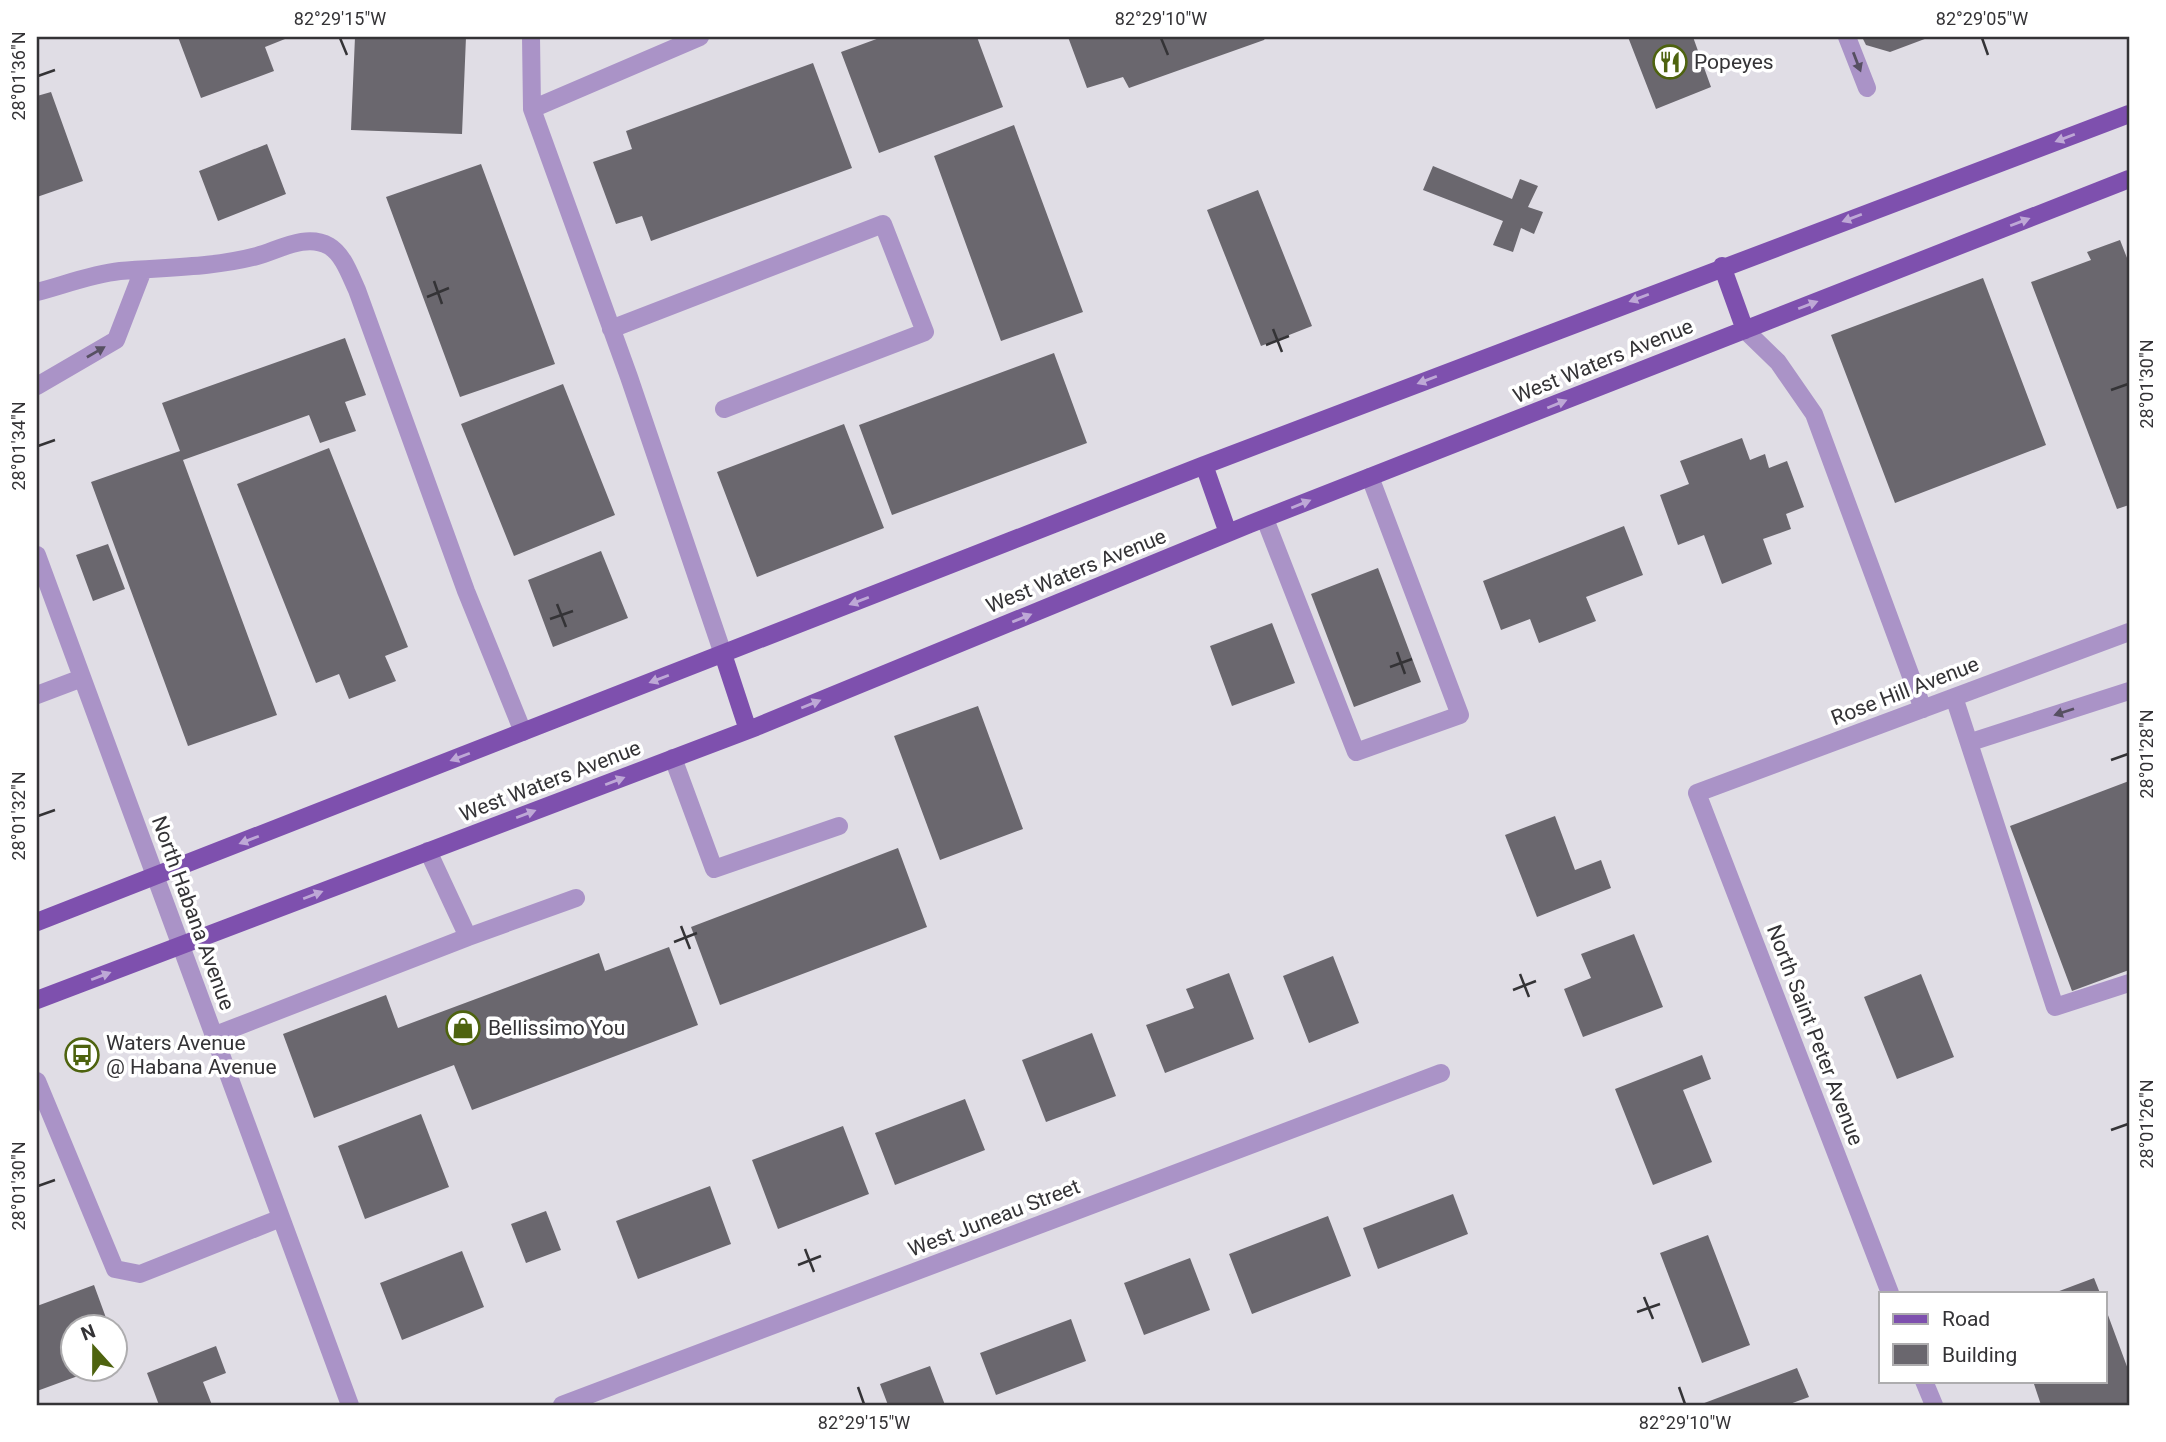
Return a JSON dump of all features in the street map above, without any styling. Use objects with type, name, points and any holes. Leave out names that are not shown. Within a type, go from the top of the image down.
[{"type":"main road","points":[[37,922],[1204,466],[1722,266],[2129,114]]},
{"type":"main road","name":"West Waters Avenue","points":[[37,1000],[748,730],[1228,533],[2129,178]]},
{"type":"main road","points":[[1722,266],[1745,330]]},
{"type":"main road","points":[[1204,466],[1228,533]]},
{"type":"main road","points":[[723,654],[748,730]]},
{"type":"street","points":[[531,37],[533,109],[723,654]]},
{"type":"street","points":[[533,109],[699,37]]},
{"type":"street","points":[[1847,37],[1867,88]]},
{"type":"street","points":[[611,329],[883,224],[925,332],[724,409]]},
{"type":"street","points":[[37,292],[117,271],[211,267],[259,256],[292,244],[316,242],[330,246],[343,260],[357,290],[466,591],[523,732]]},
{"type":"street","points":[[37,386],[116,340],[143,270]]},
{"type":"street","points":[[1745,330],[1778,362],[1814,414],[1923,709]]},
{"type":"street","points":[[1265,519],[1356,752],[1460,715],[1370,477]]},
{"type":"street","name":"North Habana Avenue","points":[[37,555],[350,1405]]},
{"type":"street","name":"Rose Hill Avenue","points":[[1697,793],[2129,632]]},
{"type":"street","points":[[37,695],[82,678]]},
{"type":"street","points":[[1971,742],[2129,691]]},
{"type":"street","points":[[1954,697],[1971,742],[2055,1007],[2129,983]]},
{"type":"street","points":[[673,758],[714,869],[839,825]]},
{"type":"street","name":"North Saint Peter Avenue","points":[[1697,793],[1890,1292]]},
{"type":"street","points":[[428,851],[468,937]]},
{"type":"street","points":[[213,1036],[576,898]]},
{"type":"street","name":"West Juneau Street","points":[[562,1405],[1441,1073]]},
{"type":"street","points":[[37,1081],[115,1269],[140,1273],[281,1218]]},
{"type":"street","points":[[1924,1382],[1934,1405]]},
{"type":"building","points":[[178,37],[290,37],[265,47],[274,71],[201,98]]},
{"type":"building","points":[[355,37],[466,37],[462,134],[351,130]]},
{"type":"building","points":[[882,37],[977,37],[1003,107],[879,153],[841,52]]},
{"type":"building","points":[[1068,37],[1266,37],[1264,40],[1129,88],[1123,77],[1087,88]]},
{"type":"building","name":"Popeyes","points":[[1628,37],[1693,37],[1711,87],[1656,109]]},
{"type":"building","points":[[1862,37],[1930,37],[1890,52],[1866,45]]},
{"type":"building","points":[[813,63],[852,168],[651,241],[642,216],[616,224],[593,162],[632,149],[626,131]]},
{"type":"building","points":[[51,92],[83,181],[37,197],[37,96]]},
{"type":"building","points":[[1014,125],[1083,312],[1001,341],[934,156]]},
{"type":"building","points":[[267,144],[286,194],[218,221],[199,171]]},
{"type":"building","points":[[481,164],[555,364],[460,397],[386,197]]},
{"type":"building","points":[[1433,166],[1512,199],[1520,179],[1538,186],[1528,207],[1543,212],[1534,234],[1521,228],[1513,252],[1493,245],[1503,221],[1423,190]]},
{"type":"building","points":[[1258,190],[1312,326],[1261,346],[1207,210]]},
{"type":"building","points":[[2120,240],[2129,263],[2129,505],[2117,509],[2031,282],[2091,260],[2087,252]]},
{"type":"building","points":[[1983,278],[2046,445],[1895,503],[1831,335]]},
{"type":"building","points":[[345,338],[366,395],[345,402],[356,431],[320,443],[309,415],[183,460],[277,715],[188,746],[91,482],[180,451],[162,403]]},
{"type":"building","points":[[1054,353],[1087,443],[892,515],[859,425]]},
{"type":"building","points":[[563,384],[615,515],[514,556],[461,424]]},
{"type":"building","points":[[844,424],[884,528],[757,577],[717,472]]},
{"type":"building","points":[[1742,438],[1750,460],[1765,454],[1769,468],[1787,461],[1804,507],[1786,514],[1791,529],[1763,539],[1772,564],[1722,584],[1704,535],[1678,545],[1660,495],[1689,484],[1680,461]]},
{"type":"building","points":[[329,448],[408,647],[385,656],[396,681],[349,699],[339,674],[316,683],[237,484]]},
{"type":"building","points":[[1624,526],[1643,575],[1586,597],[1596,621],[1539,643],[1530,619],[1501,630],[1483,581]]},
{"type":"building","points":[[108,544],[125,589],[93,601],[76,555]]},
{"type":"building","points":[[601,551],[628,618],[553,647],[528,580]]},
{"type":"building","points":[[1378,568],[1421,682],[1354,707],[1311,594]]},
{"type":"building","points":[[1272,623],[1295,683],[1232,706],[1210,646]]},
{"type":"building","points":[[978,706],[1023,829],[940,860],[894,736]]},
{"type":"building","points":[[2129,781],[2129,970],[2072,991],[2010,826]]},
{"type":"building","points":[[1555,816],[1575,870],[1601,860],[1611,888],[1537,917],[1505,835]]},
{"type":"building","points":[[898,848],[927,927],[720,1005],[691,927]]},
{"type":"building","points":[[1634,934],[1663,1007],[1583,1037],[1564,989],[1591,978],[1581,954]]},
{"type":"building","points":[[669,947],[698,1025],[472,1110],[454,1065],[314,1118],[283,1034],[386,995],[398,1028],[599,953],[605,971]]},
{"type":"building","points":[[1333,956],[1359,1023],[1309,1043],[1283,976]]},
{"type":"building","points":[[1229,973],[1254,1039],[1165,1073],[1146,1025],[1194,1008],[1186,989]]},
{"type":"building","points":[[1921,974],[1954,1057],[1897,1079],[1864,997]]},
{"type":"building","points":[[1092,1033],[1116,1096],[1046,1122],[1022,1060]]},
{"type":"building","points":[[1702,1055],[1711,1079],[1683,1090],[1712,1162],[1653,1185],[1615,1089]]},
{"type":"building","points":[[965,1099],[985,1150],[895,1185],[875,1133]]},
{"type":"building","points":[[421,1114],[449,1187],[365,1219],[338,1146]]},
{"type":"building","points":[[843,1126],[869,1194],[778,1229],[752,1160]]},
{"type":"building","points":[[710,1186],[731,1244],[638,1279],[616,1221]]},
{"type":"building","points":[[1453,1194],[1468,1234],[1378,1269],[1363,1228]]},
{"type":"building","points":[[546,1211],[561,1250],[526,1263],[511,1224]]},
{"type":"building","points":[[1328,1216],[1351,1276],[1252,1314],[1229,1254]]},
{"type":"building","points":[[1708,1235],[1750,1345],[1702,1363],[1660,1253]]},
{"type":"building","points":[[462,1251],[484,1307],[402,1340],[380,1283]]},
{"type":"building","points":[[1190,1258],[1210,1310],[1144,1335],[1124,1283]]},
{"type":"building","points":[[2094,1278],[2100,1292],[2057,1292]]},
{"type":"building","points":[[94,1285],[104,1312],[60,1312],[62,1382],[37,1391],[37,1306]]},
{"type":"building","points":[[2106,1310],[2129,1372],[2129,1405],[2041,1405],[2033,1382],[2106,1382]]},
{"type":"building","points":[[1071,1319],[1086,1361],[996,1395],[980,1353]]},
{"type":"building","points":[[216,1346],[226,1373],[203,1382],[212,1405],[159,1405],[147,1373]]},
{"type":"building","points":[[930,1366],[945,1405],[888,1405],[880,1384]]},
{"type":"building","points":[[1797,1368],[1809,1397],[1787,1405],[1699,1405]]},
{"type":"place","name":"Popeyes","points":[[1670,62]]},
{"type":"place","name":"Bellissimo You","points":[[463,1028]]},
{"type":"place","name":"Waters Avenue @ Habana Avenue","points":[[82,1055]]}]
